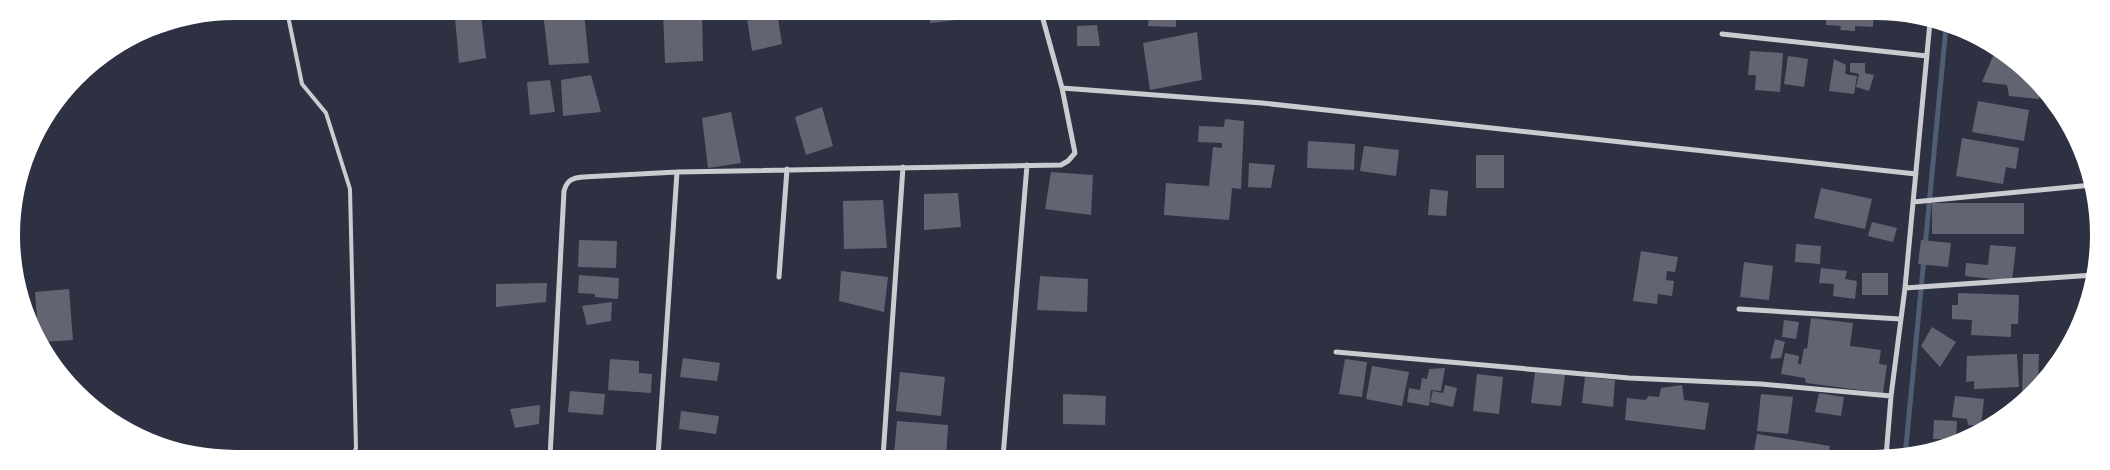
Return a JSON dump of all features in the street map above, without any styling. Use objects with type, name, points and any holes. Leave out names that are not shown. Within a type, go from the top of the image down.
[{"type":"street","points":[[550,450],[564,192],[566,185],[572,178],[677,172],[787,169],[1061,165],[1068,161],[1075,152],[1062,88],[1043,20]]},
{"type":"street","points":[[1887,450],[1900,319],[1906,288],[1930,27]]},
{"type":"street","points":[[1722,34],[1927,56]]},
{"type":"street","points":[[1062,88],[1262,103],[1916,174]]},
{"type":"street","points":[[1004,450],[1028,165]]},
{"type":"street","points":[[883,450],[903,167]]},
{"type":"street","points":[[779,277],[787,169]]},
{"type":"street","points":[[658,450],[677,172]]},
{"type":"street","points":[[1913,202],[2084,186]]},
{"type":"street","points":[[1906,288],[2086,276]]},
{"type":"street","points":[[1739,308],[1900,319]]},
{"type":"street","points":[[1336,352],[1629,378],[1761,384],[1891,396]]},
{"type":"lane","points":[[288,20],[302,84],[326,113],[350,189],[355,450]]},
{"type":"building","points":[[455,20],[482,20],[486,58],[459,63]]},
{"type":"building","points":[[544,20],[585,20],[589,63],[549,65]]},
{"type":"building","points":[[663,20],[702,20],[703,61],[665,63]]},
{"type":"building","points":[[747,20],[778,20],[782,44],[752,51]]},
{"type":"building","points":[[930,20],[957,20],[930,23]]},
{"type":"building","points":[[1148,20],[1176,20],[1176,27],[1148,26]]},
{"type":"building","points":[[1826,20],[1874,20],[1873,27],[1855,26],[1855,31],[1840,30],[1841,26],[1826,25]]},
{"type":"building","points":[[1097,25],[1100,46],[1077,46],[1077,26]]},
{"type":"building","points":[[1197,32],[1202,80],[1150,90],[1143,43]]},
{"type":"building","points":[[1750,51],[1783,53],[1780,92],[1755,90],[1756,75],[1748,75]]},
{"type":"building","points":[[1788,56],[1808,59],[1804,87],[1784,84]]},
{"type":"building","points":[[1994,56],[2017,73],[2037,93],[2039,99],[2009,96],[2007,85],[1982,82]]},
{"type":"building","points":[[1834,59],[1846,65],[1845,74],[1857,76],[1854,94],[1829,91]]},
{"type":"building","points":[[1850,63],[1865,63],[1865,73],[1874,75],[1869,91],[1856,87],[1859,74],[1850,72]]},
{"type":"building","points":[[591,75],[601,112],[563,116],[561,80]]},
{"type":"building","points":[[550,80],[555,112],[530,115],[527,82]]},
{"type":"building","points":[[1978,101],[2029,110],[2024,141],[1972,132]]},
{"type":"building","points":[[822,107],[833,146],[806,155],[795,117]]},
{"type":"building","points":[[731,112],[741,163],[708,168],[702,118]]},
{"type":"building","points":[[1225,119],[1244,121],[1241,189],[1232,188],[1229,220],[1164,215],[1166,183],[1209,186],[1213,147],[1222,148],[1222,143],[1198,142],[1199,126],[1224,127]]},
{"type":"building","points":[[1962,138],[2019,148],[2016,169],[2006,167],[2003,184],[1956,176]]},
{"type":"building","points":[[1308,141],[1355,144],[1354,170],[1307,168]]},
{"type":"building","points":[[1364,146],[1399,150],[1396,176],[1360,171]]},
{"type":"building","points":[[1476,155],[1504,155],[1504,188],[1476,188]]},
{"type":"building","points":[[1249,163],[1275,165],[1271,188],[1248,187]]},
{"type":"building","points":[[1051,172],[1093,175],[1091,215],[1045,209]]},
{"type":"building","points":[[1821,188],[1872,199],[1865,229],[1814,218]]},
{"type":"building","points":[[1430,189],[1448,191],[1446,216],[1428,215]]},
{"type":"building","points":[[958,193],[961,227],[924,230],[924,194]]},
{"type":"building","points":[[883,200],[887,248],[844,249],[843,201]]},
{"type":"building","points":[[1932,203],[2024,203],[2024,234],[1932,234]]},
{"type":"building","points":[[1872,222],[1897,228],[1893,242],[1868,236]]},
{"type":"building","points":[[579,240],[617,241],[616,268],[578,267]]},
{"type":"building","points":[[1921,240],[1951,243],[1948,267],[1918,264]]},
{"type":"building","points":[[1796,244],[1821,246],[1820,264],[1795,262]]},
{"type":"building","points":[[1990,245],[2016,247],[2012,281],[1965,276],[1966,263],[1988,265]]},
{"type":"building","points":[[1641,251],[1678,257],[1675,272],[1667,271],[1666,280],[1674,281],[1672,296],[1658,294],[1657,304],[1633,301]]},
{"type":"building","points":[[1744,262],[1773,266],[1769,300],[1740,297]]},
{"type":"building","points":[[1821,268],[1847,271],[1845,279],[1857,281],[1855,299],[1833,296],[1834,284],[1819,283]]},
{"type":"building","points":[[841,271],[888,277],[884,312],[839,301]]},
{"type":"building","points":[[1862,273],[1888,273],[1888,295],[1862,295]]},
{"type":"building","points":[[579,275],[619,278],[618,299],[595,297],[595,294],[578,293]]},
{"type":"building","points":[[1040,276],[1088,279],[1087,312],[1037,310]]},
{"type":"building","points":[[547,283],[546,302],[496,307],[496,284]]},
{"type":"building","points":[[69,289],[73,340],[49,342],[37,319],[35,292]]},
{"type":"building","points":[[1958,293],[2019,295],[2018,324],[2011,324],[2011,337],[1971,335],[1972,320],[1952,319],[1952,305],[1958,305]]},
{"type":"building","points":[[612,302],[611,321],[587,325],[582,306]]},
{"type":"building","points":[[1811,318],[1853,323],[1850,346],[1881,350],[1879,364],[1887,365],[1883,393],[1806,383],[1805,378],[1781,374],[1785,353],[1799,356],[1798,364],[1801,364],[1804,348],[1807,349]]},
{"type":"building","points":[[1784,320],[1799,322],[1796,339],[1782,337]]},
{"type":"building","points":[[1932,327],[1956,342],[1940,367],[1921,346]]},
{"type":"building","points":[[1775,339],[1785,342],[1781,358],[1770,359]]},
{"type":"building","points":[[2017,354],[2019,387],[1974,389],[1974,381],[1966,382],[1967,356]]},
{"type":"building","points":[[2023,354],[2039,354],[2038,375],[2022,392]]},
{"type":"building","points":[[683,358],[720,363],[717,381],[680,377]]},
{"type":"building","points":[[610,359],[639,361],[639,373],[652,374],[651,393],[608,390]]},
{"type":"building","points":[[1345,359],[1367,362],[1362,397],[1339,394]]},
{"type":"building","points":[[1372,366],[1409,372],[1402,406],[1366,399]]},
{"type":"building","points":[[1445,368],[1441,391],[1431,390],[1429,406],[1407,402],[1409,388],[1420,390],[1422,378],[1427,379],[1429,369]]},
{"type":"building","points":[[900,372],[945,377],[941,416],[896,411]]},
{"type":"building","points":[[1535,372],[1565,375],[1561,406],[1531,403]]},
{"type":"building","points":[[1477,374],[1503,377],[1499,414],[1473,411]]},
{"type":"building","points":[[1585,377],[1615,380],[1613,407],[1582,403]]},
{"type":"building","points":[[1445,385],[1457,388],[1453,407],[1430,402],[1433,391],[1443,393]]},
{"type":"building","points":[[1682,385],[1684,400],[1709,403],[1705,430],[1625,420],[1627,398],[1645,400],[1649,396],[1659,397],[1661,388]]},
{"type":"building","points":[[570,391],[605,394],[603,415],[568,412]]},
{"type":"building","points":[[1819,393],[1844,397],[1841,416],[1815,412]]},
{"type":"building","points":[[1063,394],[1106,396],[1105,425],[1063,424]]},
{"type":"building","points":[[1761,394],[1793,397],[1788,434],[1757,431]]},
{"type":"building","points":[[1955,396],[1984,399],[1982,421],[1974,425],[1968,425],[1967,419],[1952,417]]},
{"type":"building","points":[[540,405],[539,424],[515,428],[510,409]]},
{"type":"building","points":[[681,411],[719,416],[716,434],[679,429]]},
{"type":"building","points":[[1934,420],[1957,421],[1956,434],[1944,439],[1933,439]]},
{"type":"building","points":[[897,421],[948,425],[946,450],[894,450]]},
{"type":"building","points":[[1757,434],[1830,446],[1829,450],[1754,450]]},
{"type":"waterway","points":[[1925,247],[1946,32]]},
{"type":"waterway","points":[[1906,448],[1924,258]]}]
